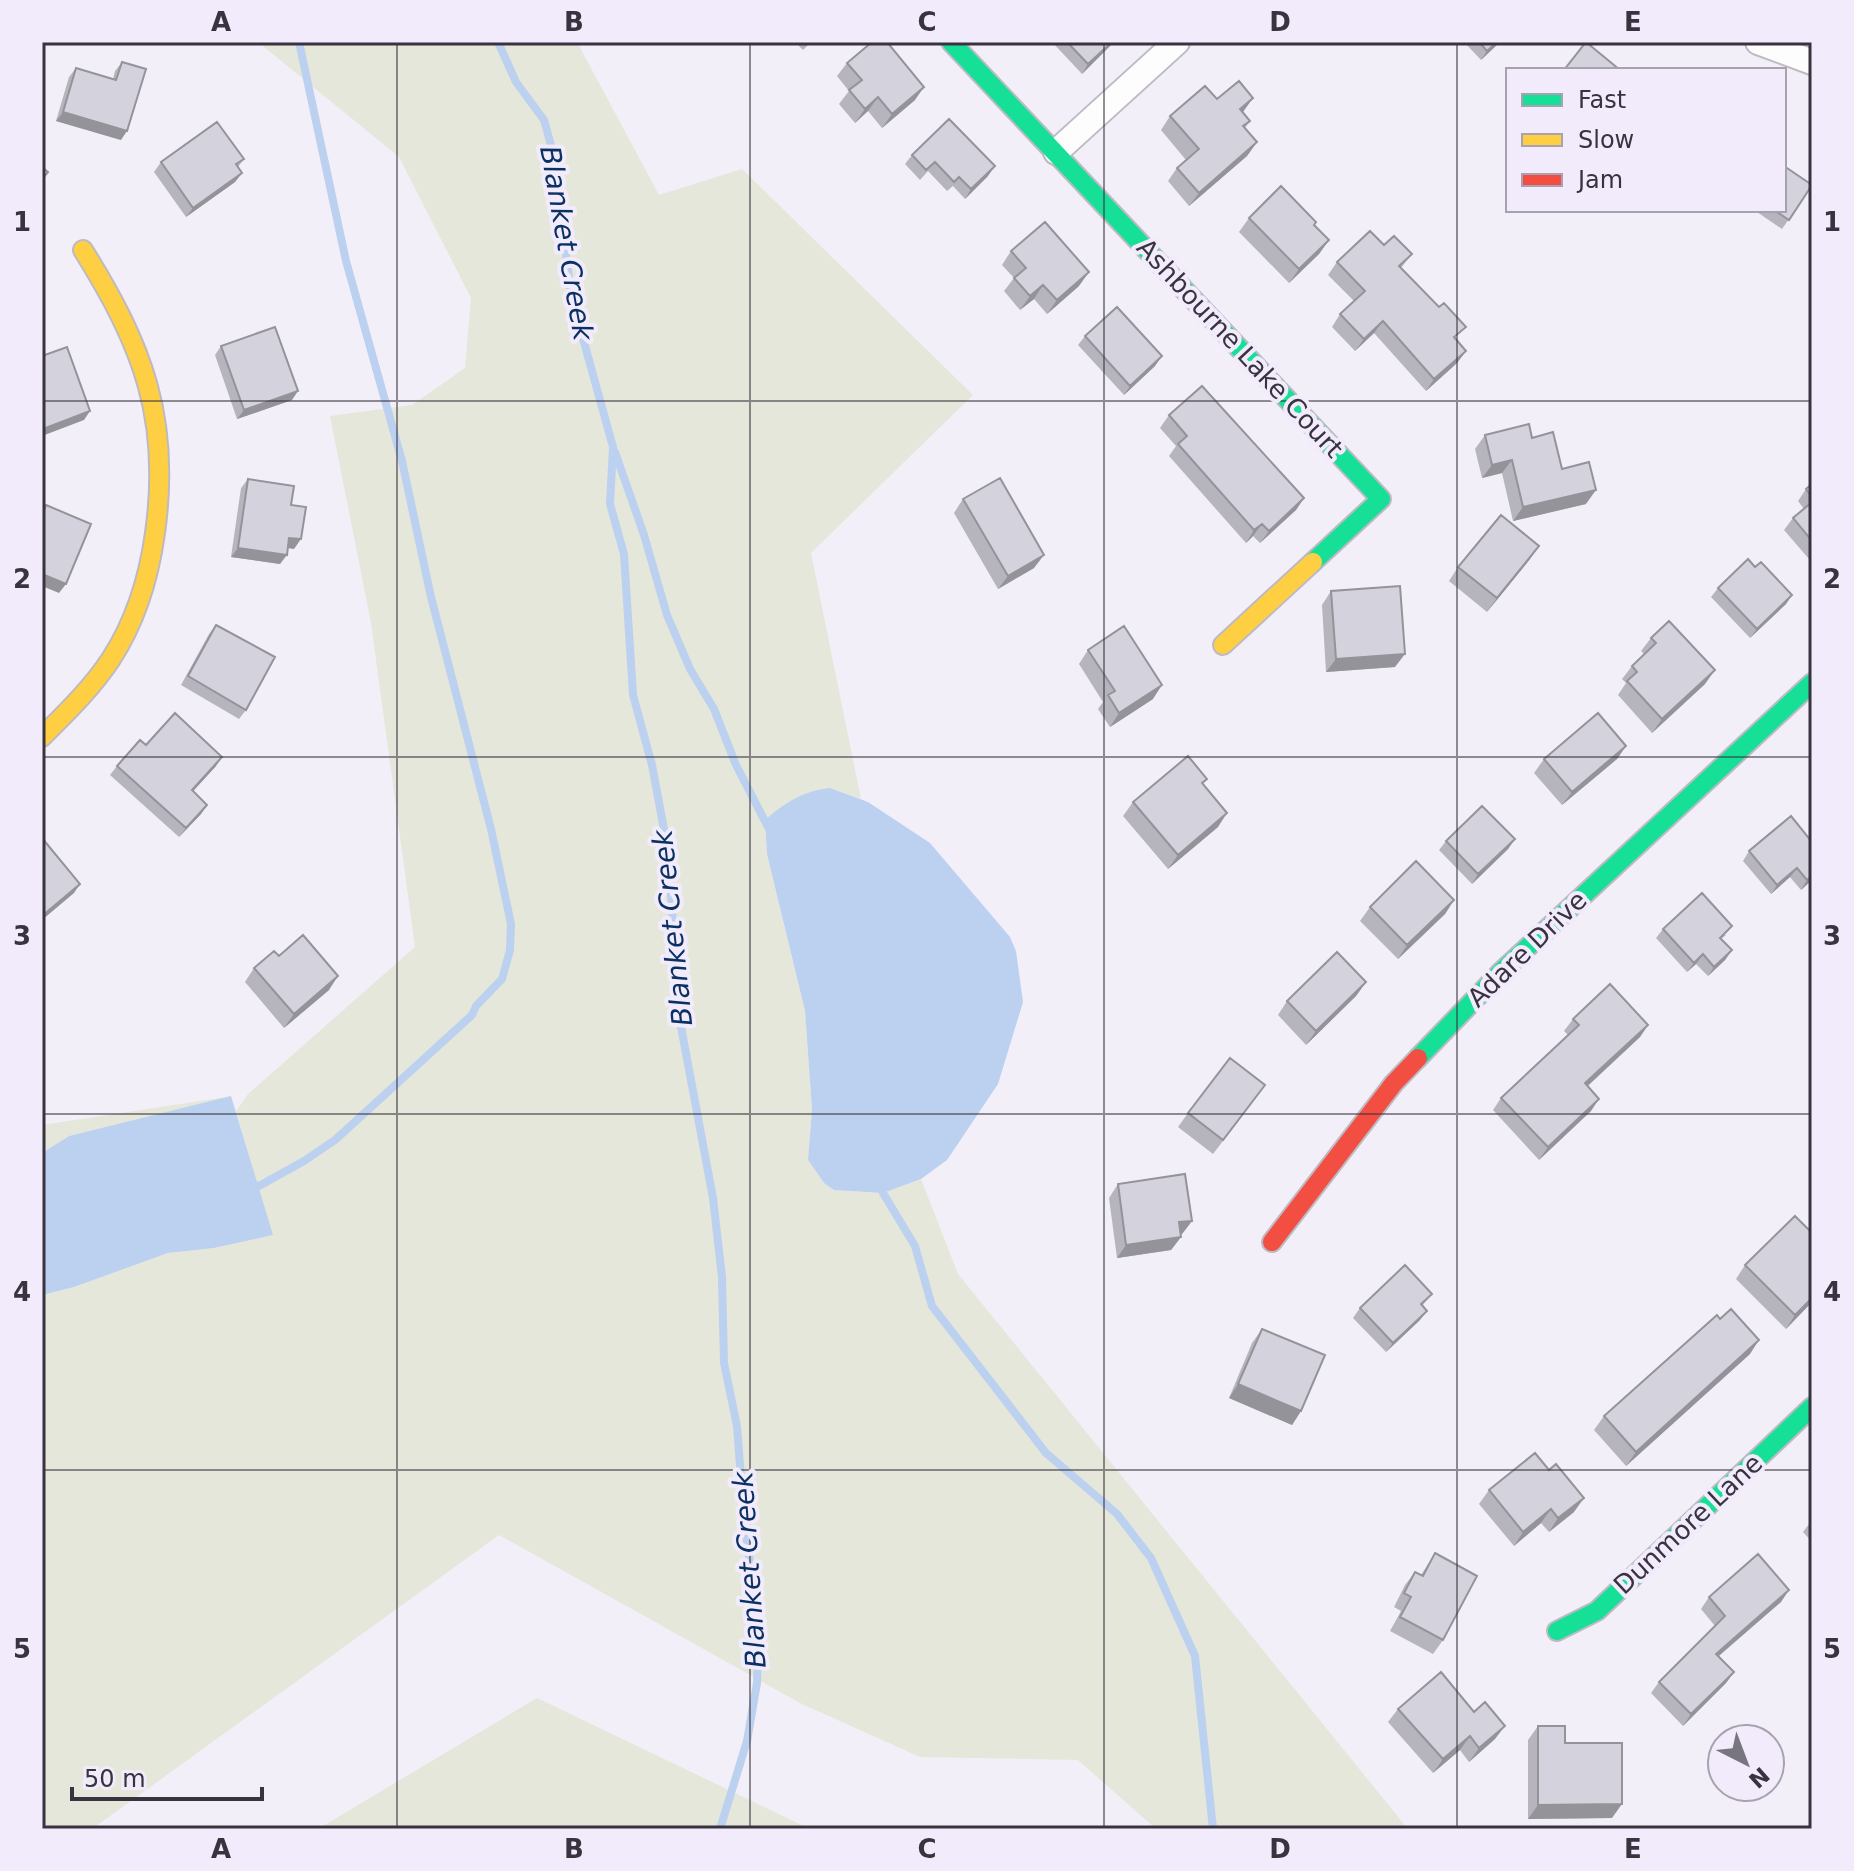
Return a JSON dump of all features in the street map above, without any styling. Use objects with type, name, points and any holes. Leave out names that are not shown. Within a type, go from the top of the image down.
[{"type":"street","name":"Ashbourne Lake Court","points":[[951,42],[1381,499],[1223,645]]},
{"type":"street","points":[[1056,152],[1177,42]]},
{"type":"street","points":[[1758,42],[1812,62]]},
{"type":"street","points":[[42,737],[83,696],[112,657],[125,631],[147,578],[163,475],[157,416],[148,381],[133,339],[83,250]]},
{"type":"street","name":"Adare Drive","points":[[1272,1242],[1394,1083],[1502,971],[1812,683]]},
{"type":"street","name":"Dunmore Lane","points":[[1557,1631],[1597,1611],[1812,1407]]},
{"type":"shaded area","points":[[258,42],[577,42],[659,195],[742,169],[973,395],[811,553],[861,799],[830,788],[765,820],[767,854],[805,1011],[812,1109],[808,1160],[824,1183],[834,1190],[883,1193],[921,1179],[958,1274],[1408,1829],[1156,1829],[1078,1760],[920,1757],[802,1704],[499,1535],[92,1829],[42,1829],[42,1295],[74,1287],[168,1253],[214,1248],[272,1235],[236,1111],[248,1094],[415,947],[371,623],[330,416],[412,405],[465,368],[471,298],[399,157]]},
{"type":"shaded area","points":[[233,1096],[69,1136],[42,1153],[42,1125]]},
{"type":"shaded area","points":[[537,1698],[810,1829],[318,1829]]},
{"type":"water","points":[[830,788],[868,802],[930,843],[1010,937],[1016,951],[1023,1002],[998,1084],[947,1160],[921,1179],[883,1193],[834,1190],[824,1183],[808,1160],[812,1109],[805,1011],[767,854],[765,820],[795,798]]},
{"type":"water","points":[[231,1096],[273,1235],[214,1248],[168,1253],[74,1287],[42,1295],[42,1153],[69,1136]]},
{"type":"building","points":[[872,42],[887,42],[924,87],[892,114],[878,97],[865,109],[849,90],[862,80],[847,63]]},
{"type":"building","points":[[1067,42],[1112,42],[1088,64]]},
{"type":"building","points":[[1479,42],[1497,42],[1487,51]]},
{"type":"building","points":[[1586,42],[1618,68],[1566,68]]},
{"type":"building","points":[[122,62],[146,69],[127,131],[63,112],[76,68],[116,80]]},
{"type":"building","points":[[1239,81],[1253,98],[1240,109],[1250,121],[1243,126],[1257,142],[1199,193],[1177,168],[1199,149],[1170,116],[1205,86],[1217,99]]},
{"type":"building","points":[[949,119],[995,166],[971,189],[959,177],[954,182],[935,162],[926,170],[912,155]]},
{"type":"building","points":[[217,122],[244,159],[236,164],[242,173],[193,208],[161,162]]},
{"type":"building","points":[[1786,167],[1812,185],[1789,220],[1777,212],[1786,212]]},
{"type":"building","points":[[1281,186],[1329,240],[1299,269],[1249,218]]},
{"type":"building","points":[[1045,222],[1089,272],[1057,300],[1043,285],[1030,296],[1014,278],[1026,268],[1011,251]]},
{"type":"building","points":[[1370,231],[1384,245],[1394,236],[1412,254],[1399,266],[1439,307],[1444,303],[1466,327],[1454,337],[1466,351],[1434,379],[1383,321],[1364,339],[1340,314],[1365,291],[1337,262]]},
{"type":"building","points":[[1117,307],[1162,356],[1130,386],[1085,336]]},
{"type":"building","points":[[275,327],[298,391],[244,410],[221,346]]},
{"type":"building","points":[[67,347],[90,411],[43,429],[42,356]]},
{"type":"building","points":[[1202,386],[1304,498],[1269,531],[1262,524],[1254,530],[1178,444],[1187,436],[1169,415]]},
{"type":"building","points":[[1529,424],[1532,438],[1553,432],[1562,469],[1589,462],[1596,490],[1523,507],[1512,460],[1492,465],[1485,435]]},
{"type":"building","points":[[1000,478],[1044,555],[1008,576],[963,499]]},
{"type":"building","points":[[248,479],[294,486],[291,505],[306,507],[301,539],[289,538],[287,555],[238,548]]},
{"type":"building","points":[[1812,502],[1812,541],[1793,518]]},
{"type":"building","points":[[46,505],[91,524],[66,584],[42,574],[42,516]]},
{"type":"building","points":[[1501,515],[1539,546],[1497,598],[1458,567]]},
{"type":"building","points":[[1748,559],[1755,567],[1761,562],[1792,595],[1757,629],[1718,588]]},
{"type":"building","points":[[1400,586],[1405,654],[1336,659],[1331,591]]},
{"type":"building","points":[[1669,621],[1715,670],[1662,719],[1627,681],[1637,672],[1632,666],[1656,643],[1651,638]]},
{"type":"building","points":[[216,625],[275,657],[246,710],[188,676]]},
{"type":"building","points":[[1124,626],[1162,685],[1119,713],[1108,695],[1115,691],[1088,650]]},
{"type":"building","points":[[175,713],[222,757],[192,790],[207,805],[186,828],[117,766],[140,740],[146,745]]},
{"type":"building","points":[[1598,713],[1626,746],[1572,792],[1544,759]]},
{"type":"building","points":[[1188,756],[1207,779],[1202,783],[1227,813],[1178,855],[1133,802]]},
{"type":"building","points":[[1482,806],[1515,839],[1478,874],[1446,841]]},
{"type":"building","points":[[1791,816],[1812,842],[1812,876],[1807,880],[1797,868],[1777,885],[1749,851]]},
{"type":"building","points":[[42,838],[80,884],[42,916]]},
{"type":"building","points":[[1416,861],[1454,900],[1407,945],[1370,907]]},
{"type":"building","points":[[1702,893],[1732,926],[1720,938],[1732,950],[1714,967],[1703,954],[1694,963],[1663,929]]},
{"type":"building","points":[[303,935],[338,976],[294,1014],[254,968],[274,951],[279,956]]},
{"type":"building","points":[[1337,952],[1366,982],[1316,1031],[1287,1001]]},
{"type":"building","points":[[1610,984],[1648,1025],[1585,1083],[1599,1099],[1548,1147],[1501,1098],[1579,1025],[1573,1019]]},
{"type":"building","points":[[1230,1058],[1265,1085],[1223,1140],[1188,1113]]},
{"type":"building","points":[[1185,1174],[1192,1221],[1179,1222],[1181,1237],[1126,1245],[1118,1184]]},
{"type":"building","points":[[1795,1216],[1812,1233],[1812,1298],[1795,1315],[1745,1265]]},
{"type":"building","points":[[1405,1265],[1432,1294],[1421,1304],[1427,1311],[1393,1343],[1360,1308]]},
{"type":"building","points":[[1731,1309],[1759,1340],[1636,1452],[1604,1416],[1717,1315],[1720,1319]]},
{"type":"building","points":[[1262,1329],[1325,1355],[1301,1411],[1238,1384]]},
{"type":"building","points":[[1535,1453],[1549,1470],[1556,1464],[1584,1498],[1558,1518],[1551,1509],[1523,1532],[1489,1490]]},
{"type":"building","points":[[1435,1553],[1477,1576],[1443,1640],[1400,1617],[1411,1597],[1404,1593],[1415,1572],[1423,1576]]},
{"type":"building","points":[[1758,1554],[1789,1590],[1716,1654],[1734,1672],[1691,1714],[1659,1682],[1725,1616],[1709,1597]]},
{"type":"building","points":[[1441,1672],[1474,1712],[1485,1702],[1505,1726],[1479,1748],[1470,1736],[1443,1759],[1398,1709]]},
{"type":"building","points":[[1538,1726],[1565,1726],[1565,1743],[1622,1743],[1622,1804],[1538,1805]]},
{"type":"waterway","points":[[251,1185],[259,1186],[335,1140],[472,1015],[476,1006],[502,979],[510,950],[511,924],[491,829],[431,597],[402,461],[346,261],[299,42]]},
{"type":"waterway","name":"Blanket Creek","points":[[498,42],[516,82],[544,120],[555,160],[571,295],[613,447],[610,504],[624,554],[633,695],[652,765],[668,851],[679,1016],[713,1198],[722,1277],[724,1363],[737,1426],[745,1531],[759,1619],[757,1683],[747,1741],[720,1829]]},
{"type":"waterway","points":[[615,452],[644,535],[667,615],[690,669],[714,709],[736,765],[768,827]]},
{"type":"waterway","points":[[880,1183],[915,1246],[932,1306],[1046,1453],[1117,1514],[1151,1558],[1195,1656],[1213,1829]]},
{"type":"traffic: fast","points":[[951,42],[1381,499],[1313,562]]},
{"type":"traffic: fast","points":[[1418,1058],[1502,971],[1812,683]]},
{"type":"traffic: fast","points":[[1557,1631],[1597,1611],[1812,1407]]},
{"type":"traffic: slow","points":[[42,737],[96,680],[127,630],[149,566],[159,492],[159,454],[148,385],[122,319],[83,250]]},
{"type":"traffic: slow","points":[[1223,645],[1313,562]]},
{"type":"traffic: jam","points":[[1272,1242],[1394,1083],[1418,1058]]}]
